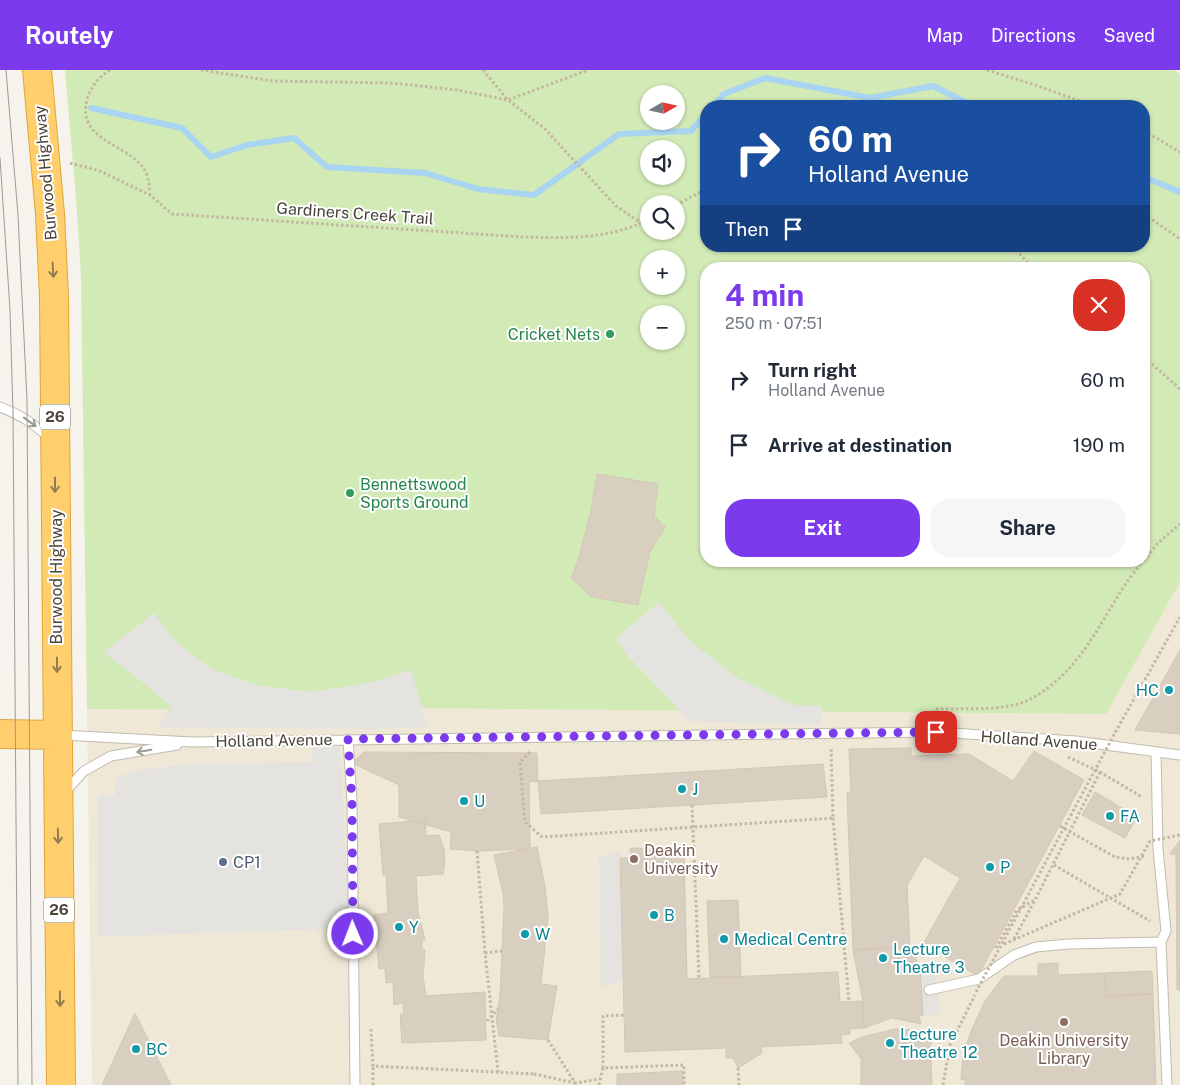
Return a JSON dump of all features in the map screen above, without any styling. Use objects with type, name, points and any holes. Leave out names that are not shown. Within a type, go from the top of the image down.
[{"type":"highway","name":"Burwood Highway","points":[[37,70],[50,214],[54,296],[61,1085]]},
{"type":"highway","points":[[0,734],[58,735]]},
{"type":"lane","points":[[0,408],[27,419],[55,443]]},
{"type":"lane","name":"Holland Avenue","points":[[58,735],[192,742],[936,732],[1076,741],[1180,755]]},
{"type":"lane","points":[[348,739],[355,1085]]},
{"type":"lane","points":[[58,799],[84,771],[111,756],[192,742]]},
{"type":"lane","points":[[1156,752],[1158,849],[1166,930],[1161,942],[1167,1085]]},
{"type":"lane","points":[[929,990],[979,979],[1014,955],[1036,947],[1161,942]]},
{"type":"path","points":[[110,70],[89,90],[85,106],[86,122],[106,142],[133,157],[144,169],[149,182],[150,195]]},
{"type":"path","points":[[201,70],[273,81],[390,83],[457,90],[508,100],[588,70]]},
{"type":"path","points":[[235,70],[241,76]]},
{"type":"path","points":[[483,70],[508,100],[545,129],[616,206],[640,222]]},
{"type":"path","points":[[987,70],[1077,100]]},
{"type":"path","points":[[1150,134],[1180,152]]},
{"type":"path","name":"Gardiners Creek Trail","points":[[70,164],[100,171],[150,195],[172,214],[571,238],[620,232],[640,223]]},
{"type":"path","points":[[685,200],[700,192]]},
{"type":"path","points":[[1150,218],[1180,238]]},
{"type":"path","points":[[1018,252],[1027,262]]},
{"type":"path","points":[[1150,362],[1180,389]]},
{"type":"path","points":[[1150,553],[1158,543],[1180,524]]},
{"type":"path","points":[[936,732],[935,709],[992,708],[1019,704],[1039,696],[1080,657],[1103,624],[1125,584],[1139,567]]},
{"type":"path","points":[[943,1085],[950,1045],[976,992],[1180,617]]},
{"type":"path","points":[[830,740],[833,818],[850,1002]]},
{"type":"path","points":[[1066,756],[1100,772],[1157,806]]},
{"type":"path","points":[[1014,940],[1100,772]]},
{"type":"path","points":[[692,805],[699,978]]},
{"type":"path","points":[[525,822],[542,837],[833,818]]},
{"type":"path","points":[[1060,826],[1115,857],[1129,859],[1144,857],[1158,849]]},
{"type":"path","points":[[1003,944],[1120,894],[1150,841],[1180,835]]},
{"type":"path","points":[[477,850],[497,1072]]},
{"type":"path","points":[[1054,865],[1166,930]]},
{"type":"path","points":[[979,979],[1017,910],[1035,900]]},
{"type":"path","points":[[485,953],[502,951]]},
{"type":"path","points":[[487,1021],[498,1009]]},
{"type":"path","points":[[599,1085],[603,1068],[602,1016],[624,1015]]},
{"type":"path","points":[[371,1026],[373,1085]]},
{"type":"path","points":[[548,1040],[576,1084]]},
{"type":"path","points":[[603,1068],[684,1065],[684,1085]]},
{"type":"path","points":[[373,1066],[535,1074],[581,1085]]},
{"type":"path","points":[[738,1068],[739,1085]]},
{"type":"path","points":[[576,1084],[600,1079]]},
{"type":"shaded area","name":"Deakin University","points":[[1180,582],[1180,1085],[92,1085],[87,709],[309,710],[385,708],[1105,714]]},
{"type":"shaded area","points":[[659,602],[690,641],[739,679],[794,705],[822,706],[820,725],[688,721],[625,653],[616,638]]},
{"type":"shaded area","points":[[154,613],[176,642],[211,669],[256,685],[309,692],[369,683],[411,670],[428,727],[375,729],[159,727],[171,706],[124,667],[103,653]]},
{"type":"shaded area","name":"CP1","points":[[312,746],[340,747],[350,928],[98,937],[98,796],[115,795],[115,777],[147,769],[190,764],[312,762]]},
{"type":"shaded area","points":[[620,852],[623,981],[601,987],[599,856]]},
{"type":"shaded area","points":[[935,962],[941,1014],[923,1016],[920,967]]},
{"type":"green space","points":[[65,70],[1174,70],[1180,74],[1180,582],[1106,714],[385,708],[309,710],[87,709],[81,274]]},
{"type":"building","points":[[597,474],[658,484],[654,516],[665,527],[650,552],[638,605],[592,597],[571,578],[578,561],[591,511]]},
{"type":"building","name":"HC","points":[[1180,650],[1180,734],[1135,730]]},
{"type":"building","name":"P","points":[[911,748],[911,756],[969,754],[1013,781],[1034,751],[1084,780],[978,976],[923,944],[960,878],[924,856],[907,885],[910,947],[853,950],[847,792],[851,792],[849,749]]},
{"type":"building","name":"U","points":[[364,752],[537,753],[538,781],[529,782],[530,849],[477,851],[450,849],[451,832],[399,817],[399,785],[352,763]]},
{"type":"building","name":"J","points":[[823,764],[827,797],[541,814],[538,781]]},
{"type":"building","name":"FA","points":[[1095,792],[1137,817],[1125,838],[1082,815]]},
{"type":"building","name":"Y","points":[[425,820],[426,836],[439,835],[444,849],[445,861],[443,874],[416,876],[418,912],[425,940],[422,940],[422,949],[425,950],[423,976],[426,996],[485,992],[486,1040],[402,1043],[400,1014],[404,1014],[403,1003],[394,1005],[393,982],[386,983],[385,968],[379,969],[374,915],[388,913],[386,875],[383,875],[379,824]]},
{"type":"building","points":[[1180,840],[1180,855],[1170,854]]},
{"type":"building","name":"W","points":[[537,847],[545,886],[548,917],[541,984],[557,986],[548,1040],[499,1036],[496,1020],[500,995],[504,908],[503,893],[494,855]]},
{"type":"building","name":"B","points":[[630,848],[667,849],[667,856],[684,854],[687,979],[838,972],[840,1002],[863,1001],[864,1028],[850,1029],[850,1034],[841,1035],[842,1043],[761,1047],[762,1053],[738,1068],[733,1058],[726,1058],[726,1048],[625,1052],[620,858],[631,858]]},
{"type":"building","points":[[1176,855],[1180,855],[1180,990],[1177,990]]},
{"type":"building","name":"Medical Centre","points":[[738,900],[741,976],[710,977],[707,901]]},
{"type":"building","points":[[910,947],[920,967],[923,1016],[919,1015],[921,1024],[892,1018],[864,1028],[863,1001],[853,950]]},
{"type":"building","name":"Deakin University Library","points":[[1058,963],[1058,975],[1105,973],[1106,996],[1153,994],[1156,1085],[965,1085],[965,1079],[961,1080],[963,1056],[971,1031],[985,1001],[1000,981],[1004,976],[1038,976],[1038,964]]},
{"type":"building","points":[[1152,971],[1153,994],[1106,996],[1105,973]]},
{"type":"building","name":"BC","points":[[135,1013],[171,1085],[102,1085]]},
{"type":"building","points":[[895,1029],[911,1030],[933,1039],[924,1060],[931,1060],[932,1085],[861,1085],[861,1059],[849,1043],[862,1037]]},
{"type":"building","points":[[683,1071],[683,1085],[617,1085],[617,1074]]},
{"type":"waterway","points":[[718,100],[724,94],[765,78],[870,98],[933,86],[961,100]]},
{"type":"waterway","points":[[91,108],[182,128],[211,157],[247,145],[294,138],[327,167],[425,173],[478,189],[534,195],[619,134],[691,131],[700,121]]},
{"type":"waterway","points":[[1150,180],[1180,192]]},
{"type":"tram line","points":[[6,70],[18,215],[27,400],[32,1085]]},
{"type":"tram line","points":[[0,158],[10,310],[13,412],[18,1085]]},
{"type":"place","name":"Cricket Nets","points":[[610,334]]},
{"type":"place","name":"Bennettswood Sports Ground","points":[[350,493]]},
{"type":"place","name":"HC","points":[[1169,690]]},
{"type":"place","name":"J","points":[[682,789]]},
{"type":"place","name":"U","points":[[464,801]]},
{"type":"place","name":"FA","points":[[1110,816]]},
{"type":"place","name":"Deakin University","points":[[634,859]]},
{"type":"place","name":"CP1","points":[[223,862]]},
{"type":"place","name":"P","points":[[990,867]]},
{"type":"place","name":"B","points":[[654,915]]},
{"type":"place","name":"Y","points":[[399,927]]},
{"type":"place","name":"W","points":[[525,934]]},
{"type":"place","name":"Medical Centre","points":[[724,939]]},
{"type":"place","name":"Lecture Theatre 3","points":[[883,958]]},
{"type":"place","name":"Deakin University Library","points":[[1064,1022]]},
{"type":"place","name":"Lecture Theatre 12","points":[[890,1043]]},
{"type":"place","name":"BC","points":[[136,1049]]},
{"type":"route","points":[[353,934],[352,801],[348,739],[936,732]]}]
